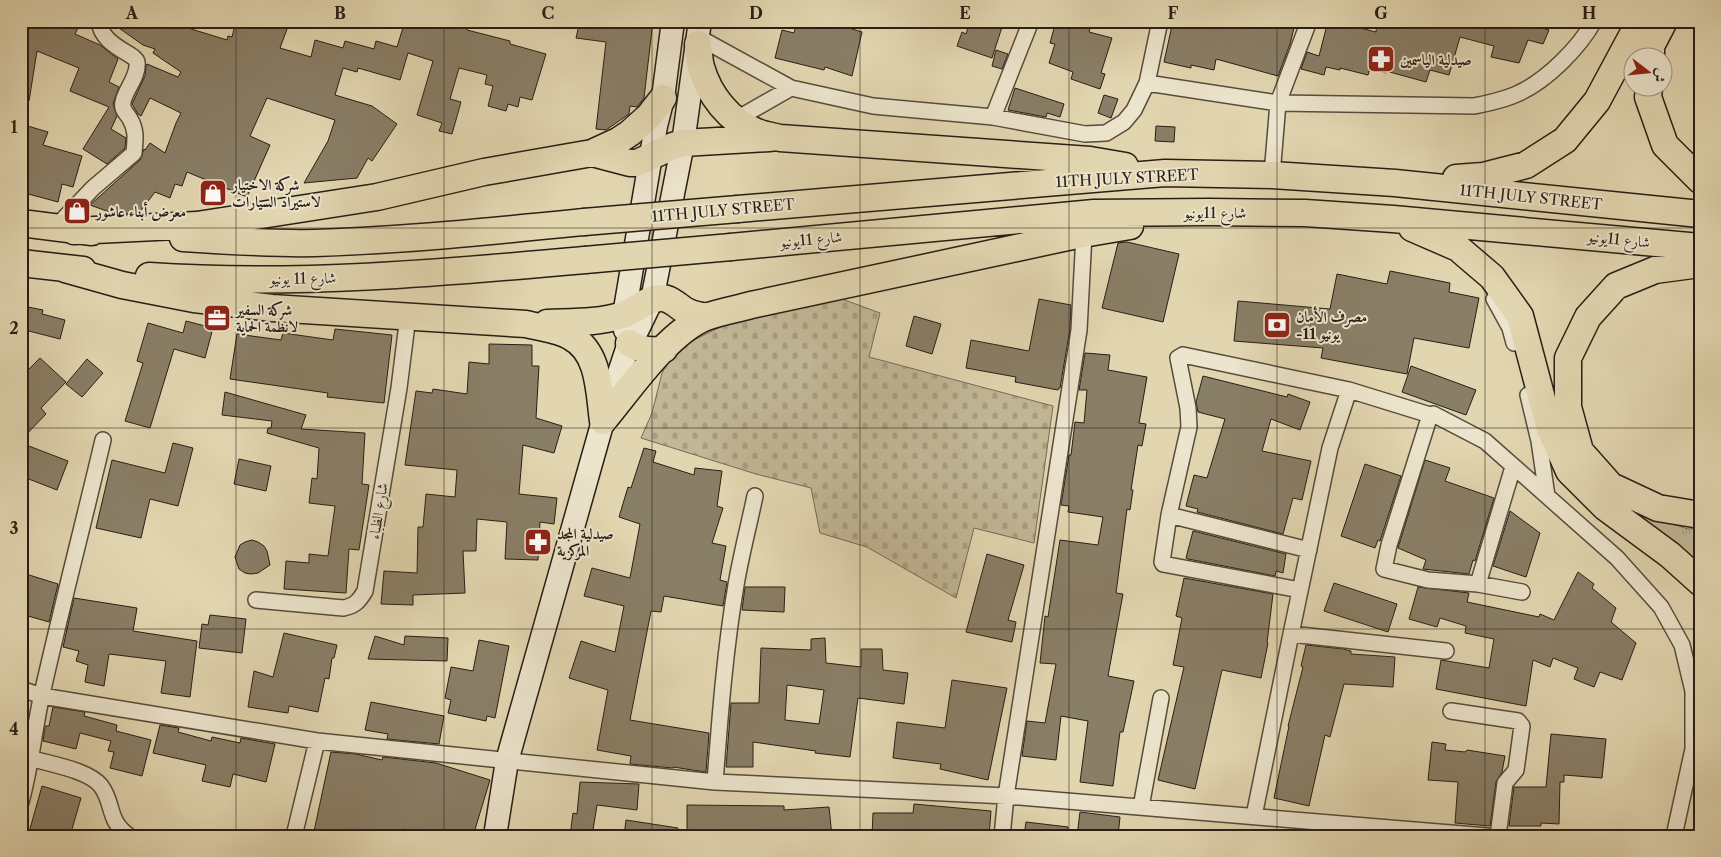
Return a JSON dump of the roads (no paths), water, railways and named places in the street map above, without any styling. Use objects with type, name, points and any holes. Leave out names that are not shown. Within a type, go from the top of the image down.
[{"type":"highway","points":[[1396,184],[1483,176],[1500,172],[1526,165],[1565,140],[1598,101],[1640,21]]},
{"type":"highway","points":[[1651,48],[1664,21]]},
{"type":"highway","points":[[699,34],[700,66],[708,86],[720,105],[735,120],[756,132],[780,138]]},
{"type":"highway","points":[[21,223],[64,229],[197,225],[377,197],[484,172],[592,153],[649,125],[663,98]]},
{"type":"highway","points":[[1648,98],[1665,145],[1700,180]]},
{"type":"highway","points":[[649,125],[666,130],[683,143]]},
{"type":"highway","points":[[592,153],[603,154],[630,163],[643,162],[673,146],[683,143],[780,138],[1090,160],[1165,173]]},
{"type":"highway","name":"11TH JULY STREET","points":[[64,229],[250,242],[314,243],[414,238],[738,208],[1165,173],[1272,175],[1396,184],[1700,214]]},
{"type":"highway","points":[[603,421],[664,349],[691,325],[707,317],[751,305],[1084,234],[1210,212]]},
{"type":"highway","name":"شارع 11يونيو","points":[[586,260],[1094,213],[1306,213],[1393,219],[1700,247]]},
{"type":"highway","points":[[1393,219],[1458,248],[1492,277],[1520,316],[1550,429],[1569,471],[1605,507],[1670,555],[1700,582]]},
{"type":"highway","name":"شارع 11 يونيو","points":[[21,263],[198,279],[293,278],[439,272],[586,260]]},
{"type":"highway","points":[[1700,264],[1655,270],[1616,286],[1588,317],[1568,358],[1568,408],[1580,451],[1611,486],[1658,508],[1700,514]]},
{"type":"highway","points":[[65,268],[122,285],[194,299],[272,308],[526,324],[600,320],[624,315],[652,300],[666,298],[687,311],[707,317]]},
{"type":"highway","points":[[526,324],[561,332],[573,337],[583,346],[592,361],[597,376],[603,421]]},
{"type":"highway","points":[[629,342],[642,350],[657,351],[664,349]]},
{"type":"main road","points":[[663,98],[673,21]]},
{"type":"main road","points":[[495,836],[507,761],[603,421],[629,342],[638,329],[652,300],[683,143],[699,34]]},
{"type":"main road","points":[[629,342],[624,326],[624,315],[652,156],[649,125]]},
{"type":"street","points":[[64,229],[93,188],[134,153],[135,131],[129,117],[123,110],[122,103],[136,70],[137,61],[111,42],[100,30],[99,21]]},
{"type":"street","points":[[993,118],[1031,21]]},
{"type":"street","points":[[699,34],[790,88],[872,106],[993,118],[1085,134],[1106,133],[1124,122],[1134,110],[1147,83],[1160,21]]},
{"type":"street","points":[[1272,175],[1278,103],[1309,21]]},
{"type":"street","points":[[1147,83],[1278,103],[1474,106],[1501,100],[1519,93],[1540,80],[1564,60],[1594,21]]},
{"type":"street","points":[[735,120],[790,88]]},
{"type":"street","points":[[1002,836],[1006,796],[1079,330],[1084,234]]},
{"type":"street","points":[[1458,248],[1486,285],[1510,328],[1539,440],[1547,496]]},
{"type":"street","name":"شارع الظباء","points":[[256,600],[343,608],[352,606],[360,600],[365,591],[408,316]]},
{"type":"street","points":[[1300,590],[1165,565],[1162,562],[1169,516],[1189,427],[1188,408],[1178,358],[1183,355],[1349,390],[1430,415],[1433,414],[1485,441],[1623,565],[1661,607],[1682,645],[1693,691],[1693,749],[1674,836]]},
{"type":"street","points":[[1254,816],[1330,448],[1349,390]]},
{"type":"street","points":[[1430,415],[1389,545],[1384,569],[1428,580],[1478,584],[1522,592]]},
{"type":"street","points":[[21,802],[29,772],[42,696],[103,440]]},
{"type":"street","points":[[1478,584],[1512,467]]},
{"type":"street","points":[[715,782],[727,649],[737,583],[755,496]]},
{"type":"street","points":[[1169,516],[1309,550]]},
{"type":"street","points":[[1291,634],[1446,651]]},
{"type":"street","points":[[21,689],[42,696],[317,741],[715,782],[1006,796],[1254,816],[1425,833],[1487,836]]},
{"type":"street","points":[[1141,807],[1161,698]]},
{"type":"street","points":[[1451,711],[1518,721],[1522,726],[1516,770],[1504,783],[1498,836]]},
{"type":"street","points":[[294,836],[317,741]]},
{"type":"street","points":[[30,758],[87,775],[96,780],[103,787],[114,820],[121,830],[129,836]]},
{"type":"place","name":"صيدلية الياسمين","points":[[1381,59]]},
{"type":"place","name":"شركة الاختيار لاستيراد السيارات","points":[[213,193]]},
{"type":"place","name":"معرض أبناء عاشور","points":[[77,211]]},
{"type":"place","name":"شركة السفير لانظمة الحماية","points":[[217,318]]},
{"type":"place","name":"مصرف الأمان -11 يونيو","points":[[1277,325]]},
{"type":"place","name":"صيدلية المجد المركزية","points":[[538,542]]}]
